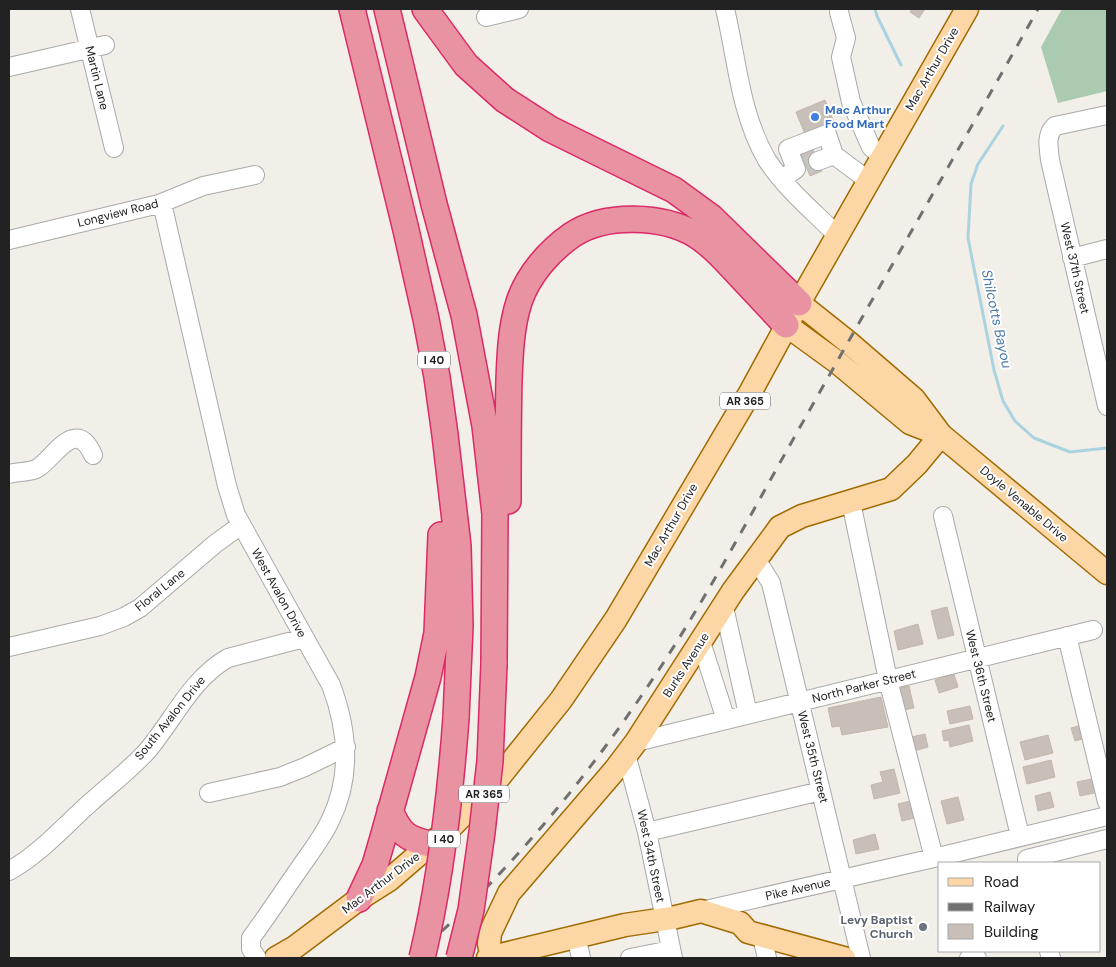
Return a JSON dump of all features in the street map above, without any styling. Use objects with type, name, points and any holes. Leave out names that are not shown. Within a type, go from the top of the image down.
[{"type":"highway","name":"I 40","points":[[352,9],[426,319],[437,376],[458,555],[460,626],[450,797],[440,868],[422,958]]},
{"type":"highway","points":[[387,9],[434,204],[464,315],[485,426],[495,514],[494,664],[490,761],[471,910],[459,958]]},
{"type":"highway","points":[[425,9],[466,65],[505,100],[550,129],[674,190],[711,217],[799,303]]},
{"type":"highway","points":[[495,554],[508,503],[511,338],[519,301],[536,268],[573,234],[591,226],[612,221],[636,219],[658,221],[694,234],[714,249],[786,326]]},
{"type":"highway","points":[[359,899],[374,865],[384,834],[421,706],[437,634],[445,435]]},
{"type":"highway","points":[[390,811],[398,828],[405,835],[416,841],[430,844]]},
{"type":"main road","name":"Mac Arthur Drive","points":[[276,958],[302,942],[359,899],[389,880],[453,825],[492,786],[542,725],[581,673],[626,602],[751,391],[966,9]]},
{"type":"main road","name":"Doyle Venable Drive","points":[[799,303],[914,399],[941,435],[1107,573]]},
{"type":"main road","name":"Doyle Venable Drive","points":[[786,326],[837,362],[910,423],[941,435]]},
{"type":"main road","name":"Burks Avenue","points":[[491,958],[490,932],[509,892],[614,771],[703,648],[724,607],[780,527],[802,516],[891,489],[917,464],[941,435]]},
{"type":"main road","points":[[454,958],[509,892]]},
{"type":"main road","points":[[701,911],[740,924],[755,935],[789,951],[844,958]]},
{"type":"main road","name":"Pike Avenue","points":[[491,958],[625,925],[701,911]]},
{"type":"main road","points":[[668,918],[735,938],[755,935]]},
{"type":"street","name":"Martin Lane","points":[[80,9],[97,47],[114,148]]},
{"type":"street","points":[[486,17],[519,9]]},
{"type":"street","points":[[725,9],[742,94],[751,125],[768,161],[810,166],[869,181]]},
{"type":"street","points":[[839,12],[846,38],[841,57],[851,102],[871,147],[883,156]]},
{"type":"street","points":[[9,67],[97,47]]},
{"type":"street","name":"West 37th Street","points":[[1107,115],[1059,125],[1051,130],[1048,143],[1050,160],[1072,258],[1101,349],[1107,406]]},
{"type":"street","points":[[810,166],[838,236]]},
{"type":"street","name":"Longview Road","points":[[9,240],[162,203],[203,186],[255,175]]},
{"type":"street","name":"West Avalon Drive","points":[[162,203],[227,486],[241,525],[331,685],[342,717],[346,747],[345,771],[338,803],[324,832],[251,938],[251,949],[257,958]]},
{"type":"street","points":[[1072,258],[1107,249]]},
{"type":"street","points":[[9,474],[36,469],[60,447],[74,440],[80,439],[87,444],[93,455]]},
{"type":"street","points":[[851,502],[888,680],[934,858]]},
{"type":"street","name":"West 36th Street","points":[[943,516],[1020,836]]},
{"type":"street","name":"Floral Lane","points":[[9,647],[100,626],[124,617],[140,608],[215,544],[241,525]]},
{"type":"street","name":"West 35th Street","points":[[756,560],[772,583],[861,958]]},
{"type":"street","points":[[724,607],[748,714]]},
{"type":"street","name":"North Parker Street","points":[[631,748],[748,714],[1093,630]]},
{"type":"street","points":[[1067,636],[1107,802]]},
{"type":"street","name":"South Avalon Drive","points":[[9,870],[37,851],[147,751],[203,676],[217,664],[228,658],[304,638]]},
{"type":"street","points":[[726,720],[703,648],[731,640]]},
{"type":"street","points":[[209,793],[280,777],[346,747]]},
{"type":"street","name":"West 34th Street","points":[[631,748],[647,832],[668,918],[672,954]]},
{"type":"street","points":[[647,832],[821,791]]},
{"type":"street","name":"Pike Avenue","points":[[701,911],[1107,816]]},
{"type":"street","points":[[1084,821],[1090,843]]},
{"type":"street","points":[[1028,862],[1027,859],[1107,839]]},
{"type":"street","points":[[755,935],[767,958]]},
{"type":"street","points":[[576,936],[581,958]]},
{"type":"street","points":[[630,958],[672,954]]},
{"type":"street","points":[[969,958],[977,958]]},
{"type":"green space","points":[[1062,9],[1107,9],[1107,91],[1058,103],[1041,47]]},
{"type":"building","points":[[912,9],[925,9],[919,18],[910,12]]},
{"type":"building","name":"Mac Arthur Food Mart","points":[[825,100],[834,122],[805,134],[796,112]]},
{"type":"building","points":[[812,147],[822,171],[810,176],[800,152]]},
{"type":"building","points":[[947,607],[954,635],[938,639],[931,611]]},
{"type":"building","points":[[918,624],[923,644],[898,650],[894,631]]},
{"type":"building","points":[[954,674],[958,687],[939,693],[935,680]]},
{"type":"building","points":[[909,686],[914,708],[903,710],[898,688]]},
{"type":"building","points":[[881,697],[888,727],[842,735],[840,726],[832,727],[828,708]]},
{"type":"building","points":[[970,706],[973,719],[950,724],[947,711]]},
{"type":"building","points":[[969,725],[973,741],[950,747],[949,740],[944,741],[942,731]]},
{"type":"building","points":[[1082,725],[1086,738],[1075,741],[1071,728]]},
{"type":"building","points":[[925,734],[928,747],[914,751],[911,737]]},
{"type":"building","points":[[1048,735],[1053,753],[1025,760],[1020,742]]},
{"type":"building","points":[[1051,760],[1055,777],[1027,784],[1023,767]]},
{"type":"building","points":[[894,769],[900,793],[874,799],[871,785],[883,782],[880,772]]},
{"type":"building","points":[[1096,778],[1099,792],[1080,796],[1077,782]]},
{"type":"building","points":[[1050,792],[1054,807],[1038,811],[1035,796]]},
{"type":"building","points":[[958,797],[964,820],[947,824],[941,801]]},
{"type":"building","points":[[910,801],[914,818],[902,821],[898,804]]},
{"type":"building","points":[[875,834],[879,849],[856,854],[853,840]]},
{"type":"waterway","name":"Shilcotts Bayou","points":[[875,9],[901,65]]},
{"type":"waterway","name":"Shilcotts Bayou","points":[[1003,126],[978,164],[971,184],[968,238],[994,370],[1003,401],[1015,421],[1034,438],[1070,452],[1107,448]]},
{"type":"tunnel","points":[[806,166],[818,161]]},
{"type":"railway","points":[[412,958],[478,896],[539,830],[596,760],[670,653],[711,585],[1038,9]]},
{"type":"place","name":"Mac Arthur Food Mart","points":[[815,117]]},
{"type":"place","name":"Levy Baptist Church","points":[[923,927]]}]
